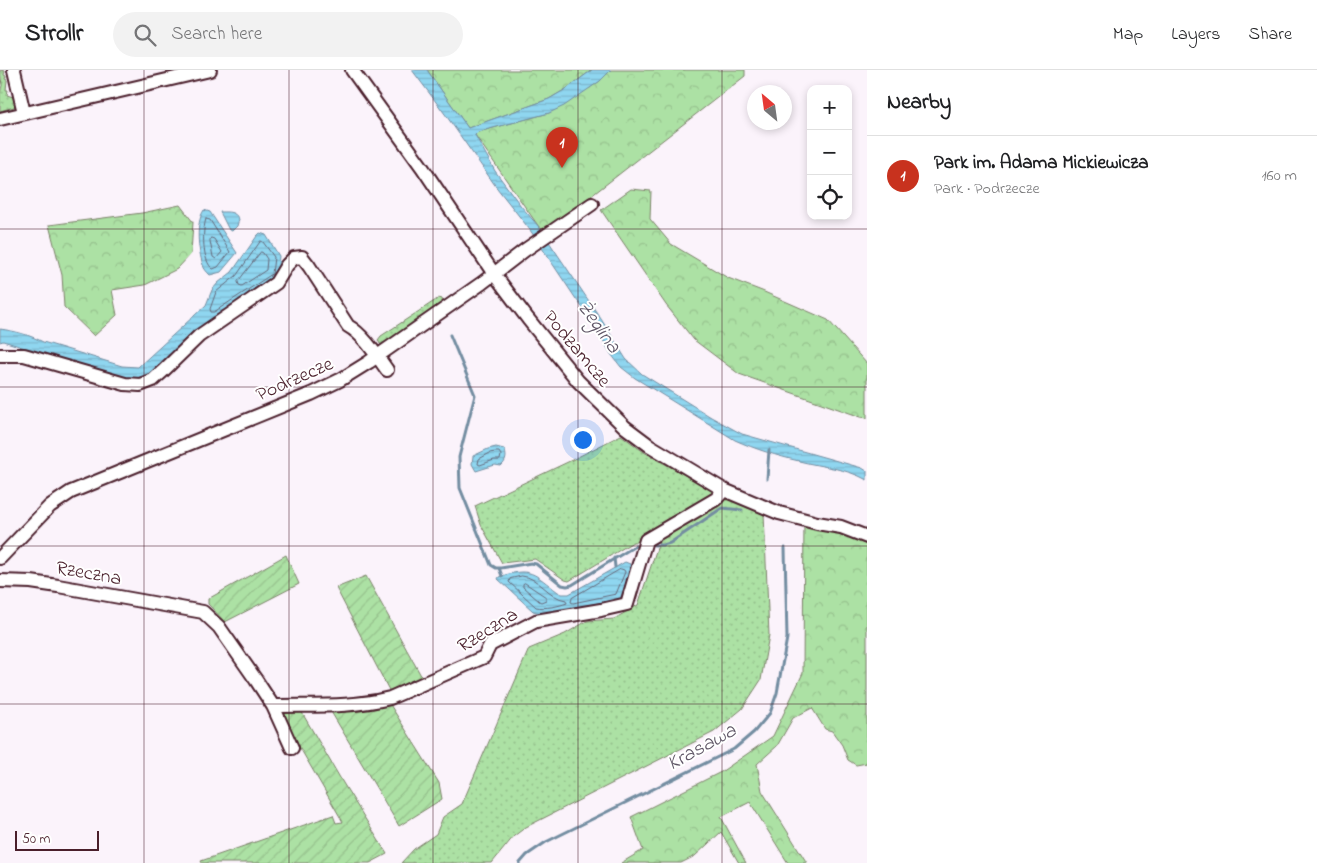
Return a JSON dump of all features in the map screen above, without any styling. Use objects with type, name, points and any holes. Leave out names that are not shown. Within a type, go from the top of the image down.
[{"type":"street","points":[[14,70],[24,113]]},
{"type":"street","name":"Podzamcze","points":[[352,70],[422,167],[494,274],[578,381],[625,427],[649,445],[724,490],[779,513],[841,527],[867,537]]},
{"type":"street","points":[[0,119],[202,71]]},
{"type":"street","name":"Podrzecze","points":[[0,558],[50,506],[71,492],[311,394],[340,380],[377,356],[592,204]]},
{"type":"street","points":[[0,355],[24,355],[124,384],[140,385],[164,372],[199,336],[276,283],[287,265],[294,258],[302,257],[348,326],[355,330],[386,370]]},
{"type":"street","name":"Rzeczna","points":[[273,706],[349,706],[390,698],[484,657],[490,645],[536,621],[627,604],[646,540],[716,499],[724,490]]},
{"type":"street","name":"Rzeczna","points":[[0,581],[30,582],[58,586],[203,612],[215,622],[231,642],[273,706],[292,748]]},
{"type":"green space","points":[[0,70],[5,71],[7,95],[13,97],[15,106],[0,111],[2,85]]},
{"type":"green space","points":[[427,70],[592,70],[549,99],[468,128]]},
{"type":"green space","points":[[611,70],[745,70],[745,76],[586,200],[544,230],[539,227],[475,135],[478,132],[549,113],[600,81]]},
{"type":"green space","points":[[631,189],[651,191],[650,219],[671,244],[728,278],[828,320],[867,364],[867,418],[739,374],[694,340],[666,305],[601,210]]},
{"type":"green space","points":[[180,205],[193,222],[191,254],[177,269],[145,285],[112,290],[117,315],[94,336],[64,307],[62,275],[49,225],[142,213]]},
{"type":"green space","points":[[439,298],[442,299],[443,303],[384,345],[380,344],[378,340],[381,336]]},
{"type":"green space","points":[[621,435],[644,452],[720,495],[764,513],[769,635],[761,680],[742,709],[714,732],[526,827],[514,836],[492,863],[401,863],[414,849],[436,834],[443,817],[462,804],[529,649],[565,634],[587,621],[614,619],[638,605],[659,542],[633,542],[569,581],[535,559],[502,563],[481,525],[475,506]]},
{"type":"green space","points":[[804,513],[861,540],[867,545],[867,763],[856,765],[848,760],[842,745],[832,731],[825,729],[812,708],[793,718],[777,746],[757,764],[762,791],[807,863],[788,863],[750,802],[721,817],[746,863],[739,863],[721,832],[695,856],[681,863],[621,863],[643,850],[631,817],[721,772],[773,736],[803,673]]},
{"type":"green space","points":[[286,555],[299,584],[225,622],[208,604],[208,599]]},
{"type":"green space","points":[[366,576],[424,681],[391,694],[336,588]]},
{"type":"green space","points":[[389,703],[439,783],[442,799],[399,826],[330,710],[359,710]]},
{"type":"green space","points":[[278,710],[301,711],[387,854],[370,863],[202,863],[201,861],[333,815],[336,823],[343,822]]},
{"type":"water","name":"Żeglina","points":[[412,70],[427,70],[468,128],[549,99],[592,70],[611,70],[600,81],[564,106],[549,113],[478,132],[475,135],[495,171],[539,227],[626,359],[642,374],[742,434],[862,468],[867,471],[867,480],[842,470],[774,455],[735,440],[635,378],[621,367],[611,354],[591,319],[530,230],[497,188]]},
{"type":"water","points":[[204,210],[210,212],[237,253],[221,272],[210,275],[203,266],[199,245],[199,222]]},
{"type":"water","points":[[220,212],[233,213],[239,219],[237,226],[232,231],[229,230]]},
{"type":"water","points":[[260,233],[266,235],[279,256],[277,277],[207,322],[155,372],[143,379],[128,378],[42,356],[38,352],[3,341],[0,342],[0,329],[33,337],[43,342],[122,366],[138,367],[206,305],[212,290],[232,272]]},
{"type":"water","points":[[496,447],[505,451],[506,458],[503,464],[476,471],[472,464],[473,456]]},
{"type":"water","points":[[625,562],[630,564],[631,569],[620,599],[549,612],[540,613],[533,611],[498,579],[510,574],[525,572],[537,576],[562,594],[569,594]]},
{"type":"waterway","points":[[450,335],[475,395],[459,457],[460,488],[491,565],[501,568],[531,563],[536,564],[562,585],[567,586],[572,585],[635,546]]},
{"type":"waterway","name":"Krasawa","points":[[767,479],[769,450]]},
{"type":"waterway","points":[[654,545],[670,543],[722,508],[742,510]]},
{"type":"waterway","name":"Krasawa","points":[[520,863],[527,855],[546,842],[734,749],[754,732],[770,713],[777,693],[787,638],[785,548]]},
{"type":"waterway","points":[[614,558],[615,567]]},
{"type":"waterway","points":[[499,568],[502,576]]},
{"type":"place","name":"Park im. Adama Mickiewicza","points":[[562,168]]}]
